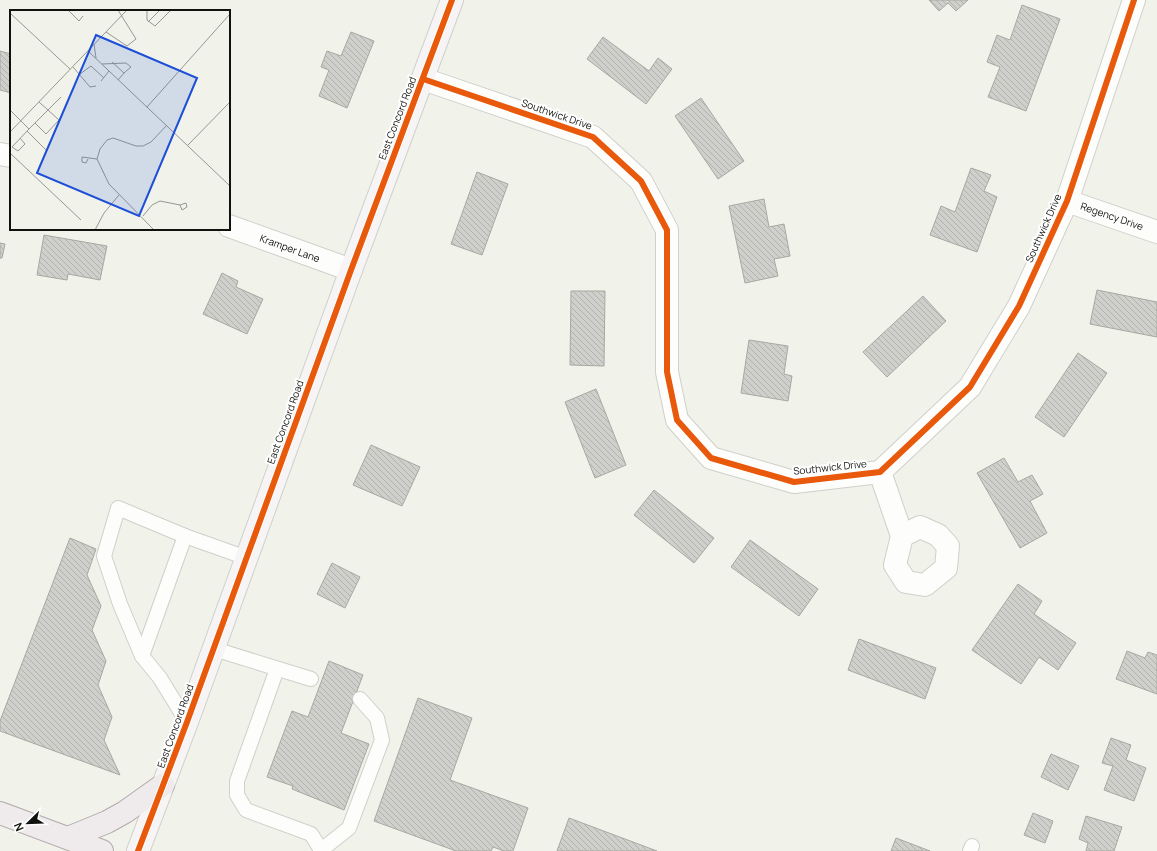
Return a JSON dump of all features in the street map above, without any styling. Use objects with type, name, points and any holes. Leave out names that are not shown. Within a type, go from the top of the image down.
[{"type":"main road","points":[[68,838],[107,822],[163,785]]},
{"type":"main road","points":[[0,813],[102,851]]},
{"type":"street","name":"East Concord Road","points":[[138,851],[214,649],[351,270],[452,0]]},
{"type":"street","name":"Southwick Drive","points":[[422,79],[593,137],[641,181],[666,230],[666,372],[677,420],[711,458],[794,482],[880,472],[970,387],[1019,306],[1067,201],[1134,0]]},
{"type":"street","points":[[0,154],[10,156]]},
{"type":"street","name":"Regency Drive","points":[[1067,201],[1157,232]]},
{"type":"street","name":"Kramper Lane","points":[[230,226],[351,270]]},
{"type":"street","points":[[880,472],[902,536]]},
{"type":"lane","points":[[187,722],[160,678],[142,656],[120,604],[104,556],[118,508],[185,536],[247,558]]},
{"type":"lane","points":[[142,656],[185,536]]},
{"type":"lane","points":[[214,649],[311,679]]},
{"type":"lane","points":[[278,669],[237,781],[237,795],[246,810],[311,834],[321,851],[349,828],[382,740],[377,718],[360,699]]},
{"type":"building","points":[[929,0],[968,0],[956,11],[948,3],[939,11]]},
{"type":"building","points":[[1022,5],[1060,19],[1026,111],[988,97],[1000,67],[987,62],[997,35],[1010,40]]},
{"type":"building","points":[[351,32],[374,41],[347,108],[319,96],[329,70],[321,67],[327,51],[341,56]]},
{"type":"building","points":[[603,37],[649,71],[658,58],[672,69],[646,104],[587,59]]},
{"type":"building","points":[[0,51],[10,54],[10,93],[0,90]]},
{"type":"building","points":[[701,98],[744,161],[718,179],[675,116]]},
{"type":"building","points":[[971,168],[991,175],[984,191],[997,197],[977,252],[930,235],[941,206],[955,212]]},
{"type":"building","points":[[477,172],[508,184],[482,255],[451,244]]},
{"type":"building","points":[[764,199],[769,227],[784,224],[790,256],[774,259],[778,276],[745,283],[729,206]]},
{"type":"building","points":[[44,235],[107,246],[100,280],[68,274],[67,280],[37,275]]},
{"type":"building","points":[[0,243],[5,244],[2,258],[0,258]]},
{"type":"building","points":[[222,273],[238,281],[236,287],[263,299],[247,334],[203,314]]},
{"type":"building","points":[[1097,290],[1157,302],[1157,337],[1090,324]]},
{"type":"building","points":[[571,291],[605,291],[604,366],[570,365]]},
{"type":"building","points":[[923,296],[946,321],[887,377],[863,352]]},
{"type":"building","points":[[749,340],[788,346],[784,374],[792,376],[788,401],[741,393]]},
{"type":"building","points":[[1078,353],[1107,373],[1064,437],[1035,417]]},
{"type":"building","points":[[596,389],[626,465],[595,478],[565,402]]},
{"type":"building","points":[[371,445],[420,467],[402,506],[353,485]]},
{"type":"building","points":[[1004,458],[1018,482],[1032,475],[1043,494],[1030,501],[1047,533],[1020,548],[977,473]]},
{"type":"building","points":[[654,490],[714,538],[694,563],[634,515]]},
{"type":"building","points":[[70,538],[96,549],[87,575],[101,606],[92,630],[106,661],[98,685],[112,717],[104,740],[120,775],[0,731],[0,721]]},
{"type":"building","points":[[750,540],[818,589],[799,616],[731,567]]},
{"type":"building","points":[[332,563],[360,577],[345,608],[317,594]]},
{"type":"building","points":[[1018,584],[1042,601],[1034,614],[1076,643],[1058,670],[1039,657],[1021,684],[972,650]]},
{"type":"building","points":[[859,639],[936,668],[925,699],[848,670]]},
{"type":"building","points":[[1127,651],[1145,658],[1148,652],[1157,655],[1157,694],[1116,679]]},
{"type":"building","points":[[329,661],[363,675],[341,733],[369,744],[344,810],[292,789],[293,786],[267,777],[292,711],[308,717]]},
{"type":"building","points":[[418,698],[472,718],[450,780],[528,808],[513,851],[504,851],[493,847],[491,851],[456,851],[374,821]]},
{"type":"building","points":[[1111,738],[1131,745],[1126,760],[1146,768],[1134,801],[1104,790],[1113,766],[1102,763]]},
{"type":"building","points":[[1051,754],[1079,766],[1068,790],[1041,777]]},
{"type":"building","points":[[1033,813],[1053,821],[1045,843],[1024,835]]},
{"type":"building","points":[[1086,816],[1122,827],[1114,851],[1086,851],[1088,843],[1079,839]]},
{"type":"building","points":[[569,818],[657,851],[557,851]]},
{"type":"building","points":[[896,838],[930,851],[891,851]]},
{"type":"cycle path","points":[[138,851],[187,722],[351,270],[452,0]]},
{"type":"cycle path","points":[[423,79],[593,137],[641,181],[667,230],[667,372],[677,420],[711,458],[794,482],[880,472],[970,387],[1019,306],[1067,201],[1134,0]]}]
